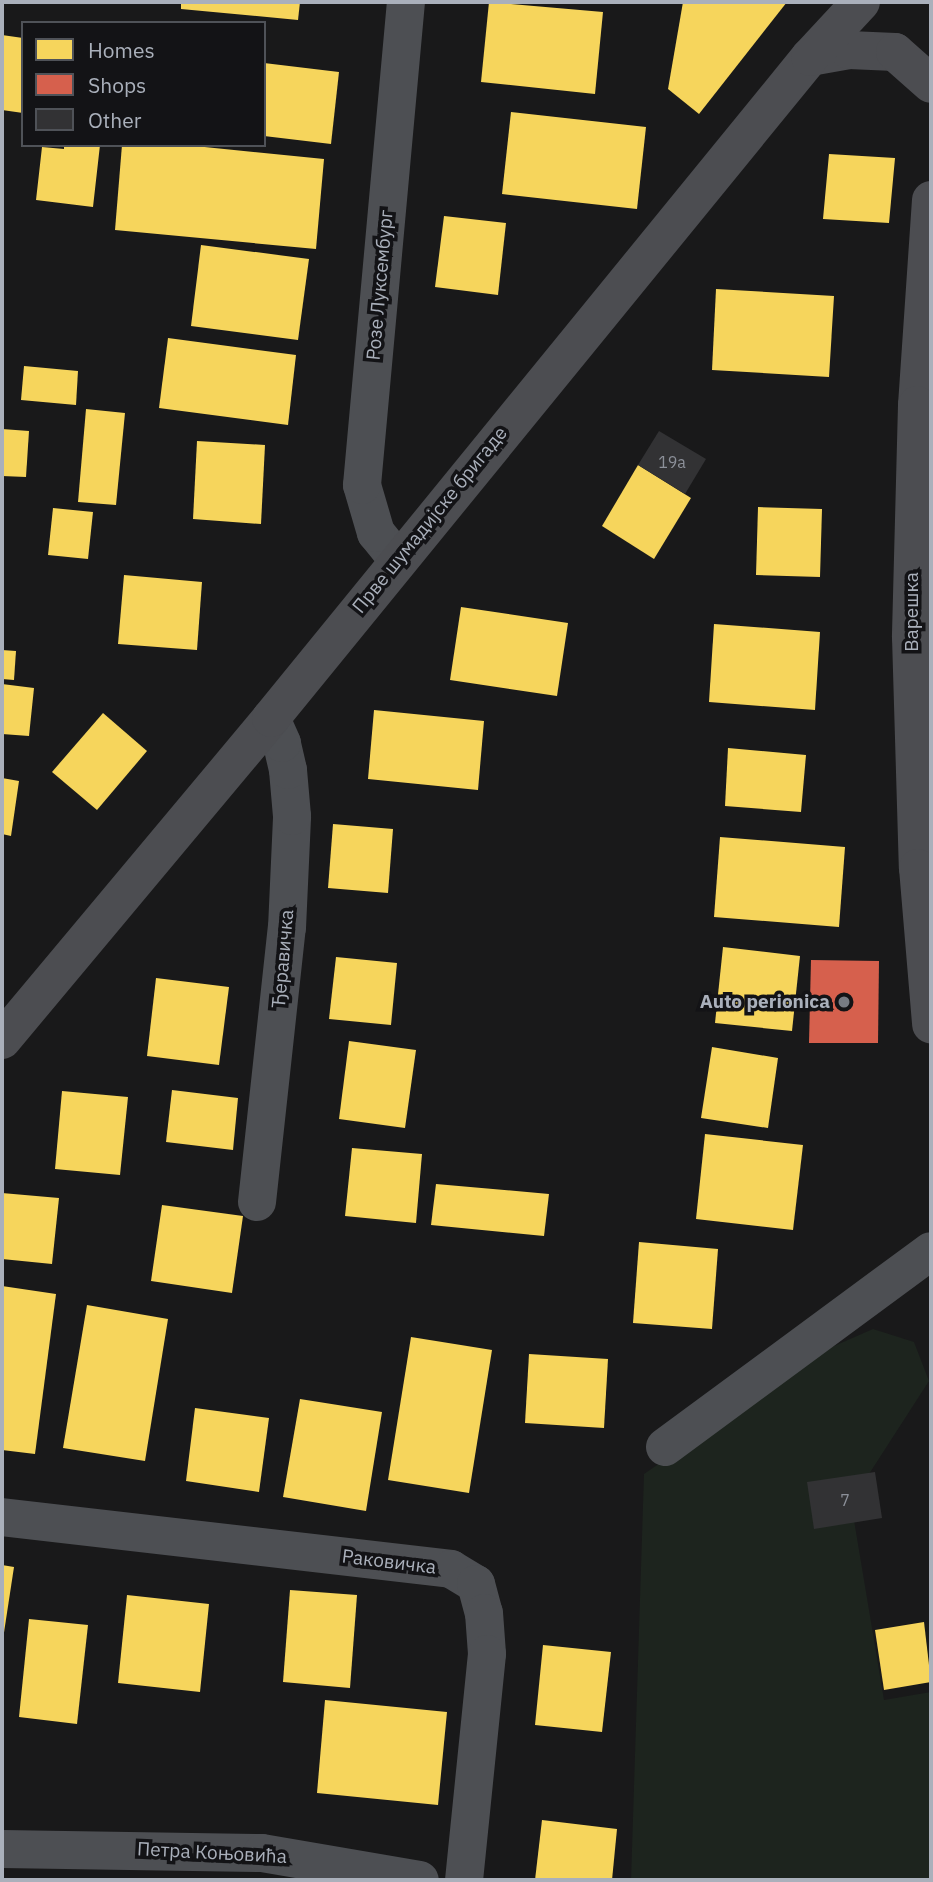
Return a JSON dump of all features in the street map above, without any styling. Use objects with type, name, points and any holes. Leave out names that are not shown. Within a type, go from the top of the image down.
[{"type":"street","name":"Розе Луксембург","points":[[398,560],[376,533],[362,485],[406,2]]},
{"type":"street","name":"Прве шумадијске бригаде","points":[[2,1040],[271,718],[810,57],[861,2]]},
{"type":"street","points":[[810,57],[849,50],[895,52],[931,84]]},
{"type":"street","name":"Варешка","points":[[931,200],[917,405],[911,637],[919,868],[931,1024]]},
{"type":"street","name":"Ђеравичка","points":[[257,1202],[287,928],[292,816],[288,769],[282,743],[271,718]]},
{"type":"street","points":[[665,1447],[931,1251]]},
{"type":"street","name":"Раковичка","points":[[2,1517],[451,1569],[476,1584],[484,1613],[487,1654],[464,1880]]},
{"type":"street","name":"Петра Коњовића","points":[[2,1849],[262,1853],[333,1863],[419,1880]]},
{"type":"shaded area","points":[[873,1329],[914,1342],[929,1381],[851,1502],[884,1700],[931,1692],[931,1880],[631,1880],[644,1474],[825,1350]]},
{"type":"building: Homes","points":[[181,2],[300,2],[298,20],[181,9]]},
{"type":"building: Homes","points":[[489,2],[603,12],[595,94],[481,82]]},
{"type":"building: Homes","points":[[683,2],[787,2],[699,114],[668,89]]},
{"type":"building: Homes","points":[[2,35],[21,38],[21,113],[2,110]]},
{"type":"building: Homes","points":[[266,63],[339,72],[331,144],[266,136]]},
{"type":"building: Homes","points":[[511,112],[646,127],[637,209],[502,194]]},
{"type":"building: Homes","points":[[42,147],[100,147],[93,207],[36,200]]},
{"type":"building: Homes","points":[[122,147],[205,147],[324,159],[316,249],[115,230]]},
{"type":"building: Homes","points":[[829,154],[895,158],[889,223],[823,219]]},
{"type":"building: Homes","points":[[444,216],[506,223],[498,295],[435,287]]},
{"type":"building: Homes","points":[[201,245],[309,259],[298,340],[191,326]]},
{"type":"building: Homes","points":[[716,289],[834,296],[829,377],[712,370]]},
{"type":"building: Homes","points":[[168,338],[296,355],[288,425],[159,408]]},
{"type":"building: Homes","points":[[24,366],[78,371],[76,405],[21,400]]},
{"type":"building: Homes","points":[[86,409],[125,413],[116,505],[78,502]]},
{"type":"building: Homes","points":[[2,429],[29,431],[26,477],[2,476]]},
{"type":"building: Homes","points":[[197,441],[265,445],[261,524],[193,519]]},
{"type":"building: Homes","points":[[638,465],[691,498],[654,559],[602,526]]},
{"type":"building: Homes","points":[[758,507],[822,509],[820,577],[756,575]]},
{"type":"building: Homes","points":[[53,508],[93,512],[88,559],[48,555]]},
{"type":"building: Homes","points":[[124,575],[202,582],[197,650],[118,644]]},
{"type":"building: Homes","points":[[461,607],[568,623],[557,696],[450,680]]},
{"type":"building: Homes","points":[[714,624],[820,632],[815,710],[709,702]]},
{"type":"building: Homes","points":[[2,650],[16,651],[14,680],[2,679]]},
{"type":"building: Homes","points":[[2,684],[34,688],[29,736],[2,734]]},
{"type":"building: Homes","points":[[374,710],[484,721],[478,790],[368,779]]},
{"type":"building: Homes","points":[[103,713],[147,751],[97,810],[52,772]]},
{"type":"building: Homes","points":[[728,748],[806,755],[801,812],[725,806]]},
{"type":"building: Homes","points":[[2,778],[19,781],[11,836],[2,834]]},
{"type":"building: Homes","points":[[333,824],[393,829],[388,893],[328,888]]},
{"type":"building: Homes","points":[[720,837],[845,847],[839,927],[714,917]]},
{"type":"building: Homes","points":[[723,947],[800,956],[792,1031],[715,1023]]},
{"type":"building: Homes","points":[[336,957],[397,963],[391,1025],[329,1019]]},
{"type":"building: Homes","points":[[156,978],[229,987],[219,1065],[147,1056]]},
{"type":"building: Homes","points":[[349,1041],[416,1050],[405,1128],[339,1119]]},
{"type":"building: Homes","points":[[712,1047],[778,1058],[768,1128],[701,1118]]},
{"type":"building: Homes","points":[[172,1090],[238,1098],[233,1150],[166,1142]]},
{"type":"building: Homes","points":[[62,1091],[128,1097],[120,1175],[55,1169]]},
{"type":"building: Homes","points":[[705,1134],[803,1145],[793,1230],[696,1219]]},
{"type":"building: Homes","points":[[352,1148],[422,1154],[416,1223],[345,1216]]},
{"type":"building: Homes","points":[[436,1184],[549,1194],[544,1236],[431,1225]]},
{"type":"building: Homes","points":[[2,1193],[59,1198],[52,1264],[2,1259]]},
{"type":"building: Homes","points":[[162,1205],[243,1216],[232,1293],[151,1281]]},
{"type":"building: Homes","points":[[639,1242],[718,1249],[712,1329],[633,1323]]},
{"type":"building: Homes","points":[[2,1286],[56,1294],[35,1454],[2,1450]]},
{"type":"building: Homes","points":[[87,1305],[168,1319],[145,1461],[63,1448]]},
{"type":"building: Homes","points":[[411,1337],[492,1350],[469,1493],[388,1480]]},
{"type":"building: Homes","points":[[529,1354],[608,1359],[604,1428],[525,1423]]},
{"type":"building: Homes","points":[[300,1399],[382,1412],[366,1511],[283,1497]]},
{"type":"building: Homes","points":[[195,1408],[269,1418],[259,1492],[186,1481]]},
{"type":"building: Homes","points":[[2,1565],[14,1567],[3,1639],[2,1639]]},
{"type":"building: Homes","points":[[290,1590],[357,1595],[350,1688],[283,1682]]},
{"type":"building: Homes","points":[[127,1595],[209,1604],[200,1692],[118,1683]]},
{"type":"building: Homes","points":[[29,1619],[88,1625],[77,1724],[19,1717]]},
{"type":"building: Homes","points":[[924,1622],[931,1682],[884,1690],[875,1630]]},
{"type":"building: Homes","points":[[543,1645],[611,1652],[602,1732],[535,1725]]},
{"type":"building: Homes","points":[[325,1700],[447,1712],[438,1805],[317,1793]]},
{"type":"building: Homes","points":[[542,1820],[617,1829],[612,1880],[535,1880]]},
{"type":"building: Shops","name":"Auto perionica","points":[[811,960],[879,961],[878,1043],[809,1043]]},
{"type":"building: Other","points":[[659,431],[706,459],[685,494],[638,465]]},
{"type":"building: Other","points":[[875,1472],[882,1518],[814,1529],[807,1482]]},
{"type":"place","name":"Auto perionica","points":[[844,1002]]}]
